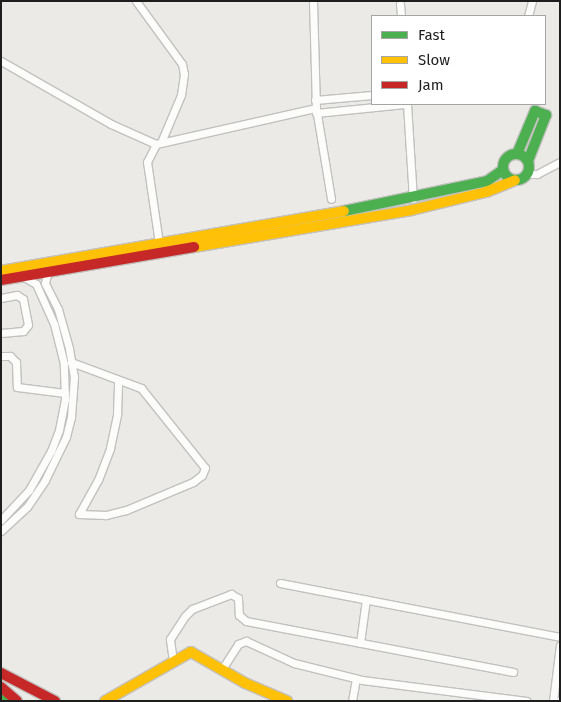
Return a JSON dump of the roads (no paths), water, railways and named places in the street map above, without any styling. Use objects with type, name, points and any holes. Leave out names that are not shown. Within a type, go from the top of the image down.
[{"type":"street","points":[[136,1],[182,64],[184,74],[181,95],[159,142],[147,162],[158,243]]},
{"type":"street","points":[[312,1],[315,100],[331,199]]},
{"type":"street","points":[[528,15],[532,1]]},
{"type":"street","points":[[400,4],[401,15]]},
{"type":"street","points":[[1,61],[111,124],[159,142],[316,110],[391,105]]},
{"type":"street","points":[[315,100],[371,95]]},
{"type":"street","points":[[406,105],[413,199]]},
{"type":"street","points":[[1,271],[413,199],[487,181],[503,170],[506,158],[517,154],[535,111],[546,115],[528,161],[527,174]]},
{"type":"street","points":[[517,154],[528,161]]},
{"type":"street","points":[[1,280],[421,208],[486,192],[527,174],[537,174],[560,162]]},
{"type":"street","points":[[503,170],[508,177],[515,180]]},
{"type":"street","points":[[1,531],[35,496],[60,452],[74,398],[71,362],[64,328],[46,283],[48,272]]},
{"type":"street","points":[[1,520],[28,490],[51,451],[60,430],[65,392],[64,364],[54,324],[36,284],[22,276]]},
{"type":"street","points":[[1,298],[17,295],[23,298],[28,325],[23,331],[1,334]]},
{"type":"street","points":[[1,356],[10,356],[16,362],[17,387],[65,392]]},
{"type":"street","points":[[71,362],[141,388],[204,464],[204,472],[193,482],[126,510],[106,515],[79,514],[98,480],[112,439],[117,414],[118,380]]},
{"type":"street","points":[[280,583],[560,637]]},
{"type":"street","points":[[174,660],[170,639],[185,616],[192,609],[231,594],[238,598],[238,612],[244,620],[513,672]]},
{"type":"street","points":[[360,643],[366,599]]},
{"type":"street","points":[[222,669],[238,644],[246,641],[296,664],[356,679],[527,701]]},
{"type":"street","points":[[553,701],[560,645]]},
{"type":"street","points":[[105,701],[174,660],[195,653],[222,669],[287,701]]},
{"type":"street","points":[[1,673],[55,701]]},
{"type":"street","points":[[352,701],[356,679]]},
{"type":"street","points":[[1,687],[17,701]]}]
